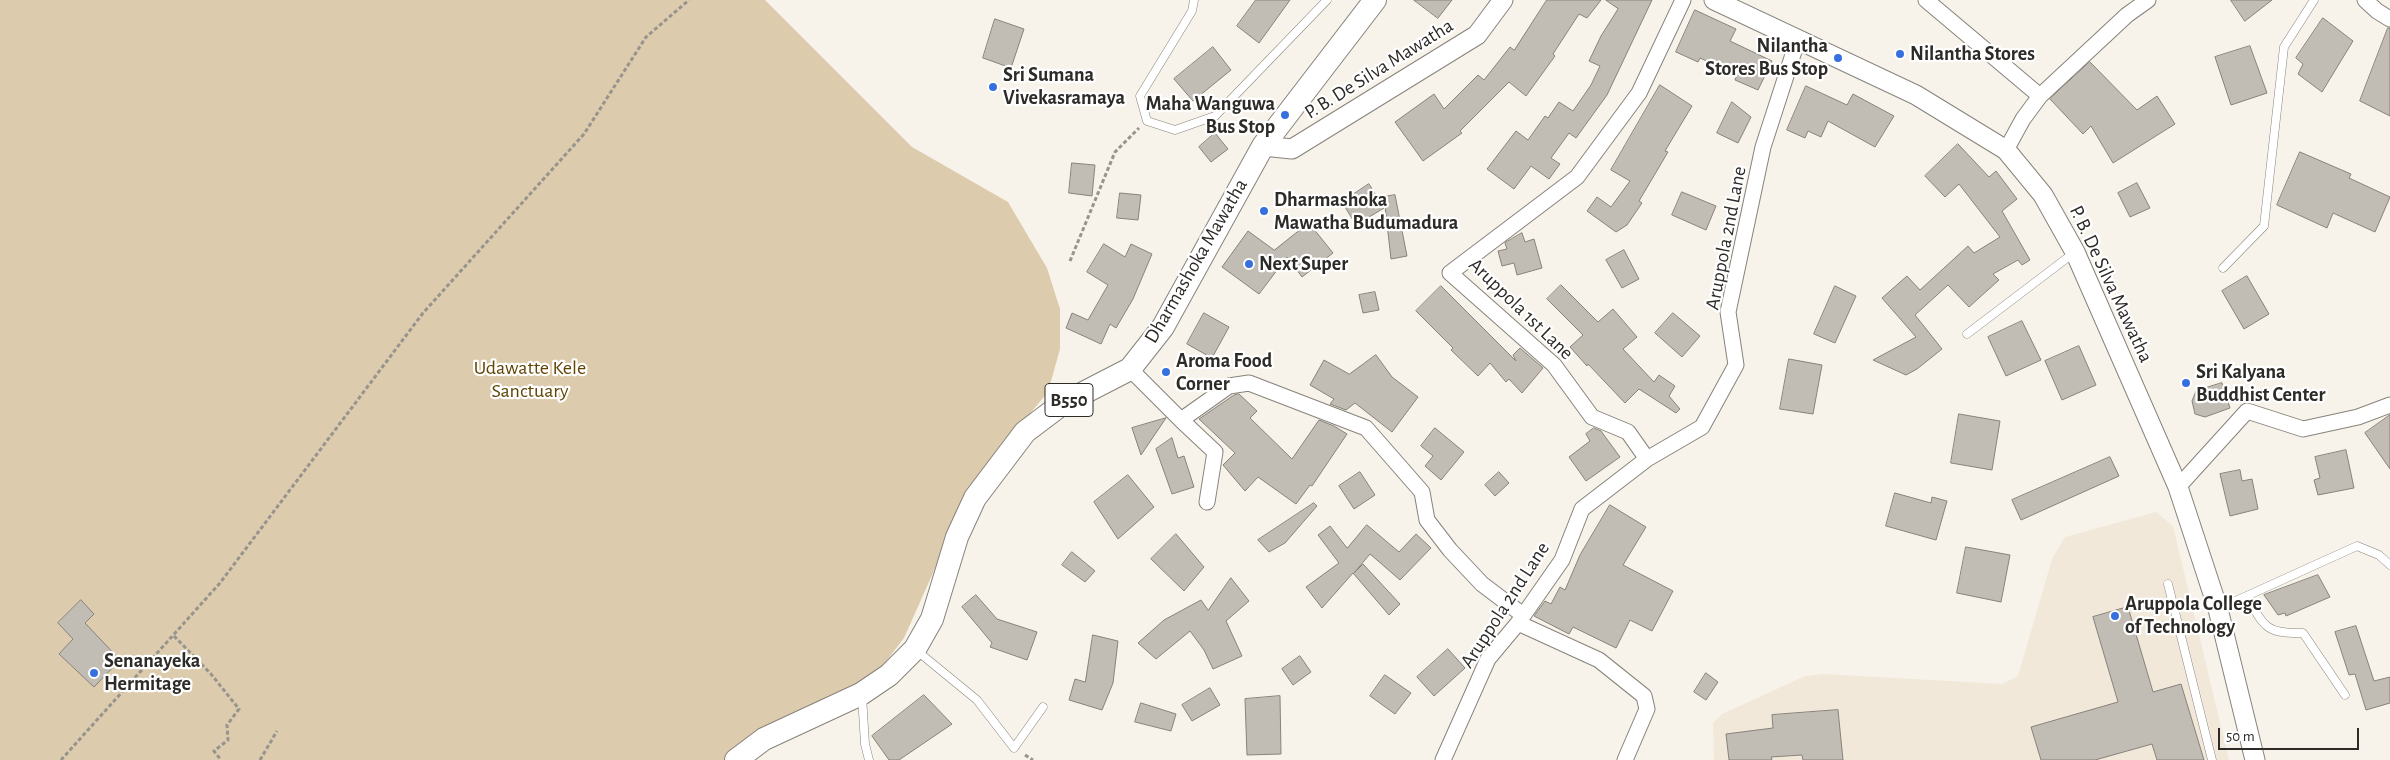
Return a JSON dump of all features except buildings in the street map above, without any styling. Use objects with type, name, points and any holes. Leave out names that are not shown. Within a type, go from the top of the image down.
[{"type":"main road","name":"Dharmashoka Mawatha","points":[[736,760],[764,739],[862,694],[889,675],[915,649],[932,619],[957,537],[975,498],[1025,432],[1062,404],[1130,369],[1163,327],[1263,146],[1375,0]]},
{"type":"street","name":"P. B. De Silva Mawatha","points":[[1263,146],[1292,149],[1477,35],[1503,0]]},
{"type":"street","name":"Aruppola 1st Lane","points":[[1647,459],[1628,432],[1592,418],[1554,365],[1450,273],[1577,177],[1639,93],[1683,0]]},
{"type":"street","name":"P. B. De Silva Mawatha","points":[[1714,0],[1916,95],[2006,150],[2043,195],[2075,252],[2178,487],[2218,609],[2255,760]]},
{"type":"street","points":[[1926,0],[2040,96]]},
{"type":"street","points":[[2006,150],[2023,119],[2040,96],[2127,15],[2148,0]]},
{"type":"street","points":[[2365,0],[2390,19]]},
{"type":"street","name":"Aruppola 2nd Lane","points":[[1443,760],[1488,659],[1520,619],[1562,560],[1582,509],[1647,459],[1702,427],[1736,365],[1728,312],[1763,147],[1798,39]]},
{"type":"street","points":[[1130,369],[1215,452],[1207,502]]},
{"type":"street","points":[[1181,420],[1229,386],[1249,383],[1366,428],[1422,492],[1427,520],[1450,550],[1482,584],[1520,619],[1599,660],[1644,696],[1646,708],[1625,760]]},
{"type":"street","points":[[2178,487],[2247,411],[2302,429],[2358,417],[2390,405]]},
{"type":"lane","points":[[1194,0],[1192,10],[1140,96],[1147,121],[1175,130],[1215,116],[1327,0]]},
{"type":"lane","points":[[2223,268],[2264,226],[2284,47],[2314,0]]},
{"type":"lane","points":[[1967,334],[2075,252]]},
{"type":"lane","points":[[2218,609],[2357,546],[2379,555],[2390,565]]},
{"type":"lane","points":[[2168,584],[2212,760]]},
{"type":"lane","points":[[2247,596],[2262,624],[2280,634],[2303,634],[2345,696]]},
{"type":"lane","points":[[915,649],[977,700],[1014,748],[1043,707]]},
{"type":"lane","points":[[862,694],[865,744],[869,760]]},
{"type":"path","points":[[61,760],[220,583],[423,313],[584,134],[646,37],[689,0]]},
{"type":"path","points":[[1070,261],[1116,152],[1147,121]]},
{"type":"path","points":[[174,636],[210,674],[239,709],[227,725],[228,740],[214,750],[221,760]]},
{"type":"path","points":[[260,760],[277,731]]},
{"type":"shaded area","name":"Aruppola College of Technology","points":[[2156,512],[2173,526],[2229,760],[1714,760],[1713,723],[1722,714],[1805,676],[1823,674],[2002,684],[2018,676],[2052,559],[2065,537]]},
{"type":"green space","name":"Udawatte Kele Sanctuary","points":[[0,0],[765,0],[912,147],[1008,202],[1047,268],[1060,309],[1060,349],[1048,392],[1017,429],[957,519],[904,638],[861,694],[736,760],[0,760]]},
{"type":"place","name":"Nilantha Stores","points":[[1900,54]]},
{"type":"place","name":"Nilantha Stores Bus Stop","points":[[1838,58]]},
{"type":"place","name":"Sri Sumana Vivekasramaya","points":[[993,87]]},
{"type":"place","name":"Maha Wanguwa Bus Stop","points":[[1285,115]]},
{"type":"place","name":"Dharmashoka Mawatha Budumadura","points":[[1264,211]]},
{"type":"place","name":"Next Super","points":[[1249,264]]},
{"type":"place","name":"Aroma Food Corner","points":[[1166,372]]},
{"type":"place","name":"Sri Kalyana Buddhist Center","points":[[2186,383]]},
{"type":"place","name":"Aruppola College of Technology","points":[[2115,616]]},
{"type":"place","name":"Senanayeka Hermitage","points":[[94,673]]}]
